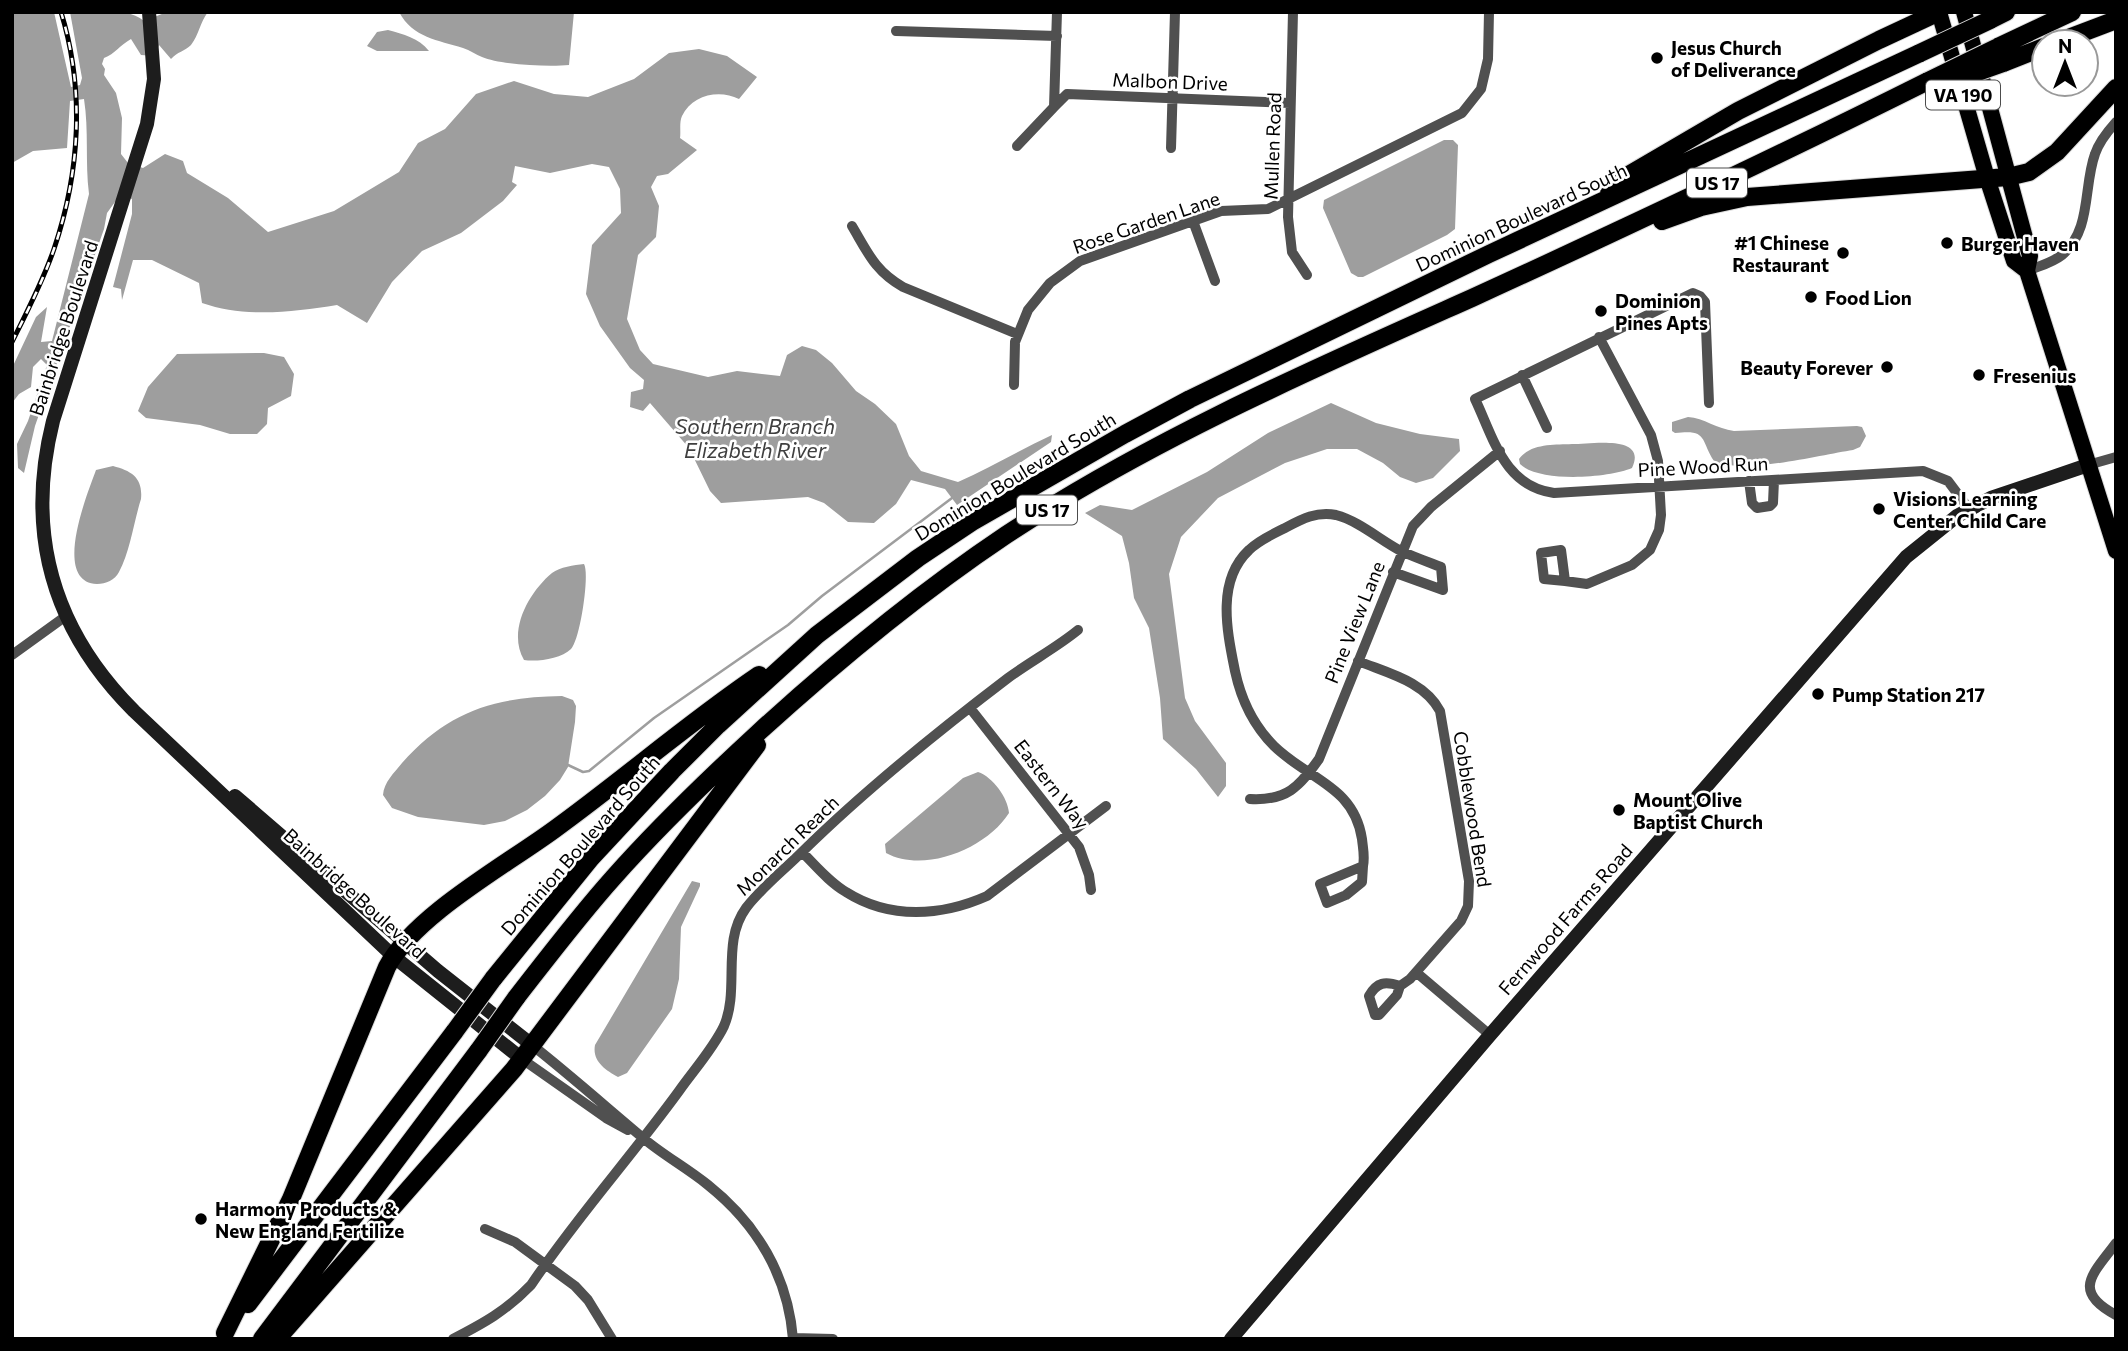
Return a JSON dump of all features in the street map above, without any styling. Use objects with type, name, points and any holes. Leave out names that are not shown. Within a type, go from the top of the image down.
[{"type":"highway","points":[[1489,254],[1738,111],[1939,12]]},
{"type":"highway","points":[[2022,35],[2066,12]]},
{"type":"highway","name":"US 17","points":[[262,1339],[516,998],[569,930],[657,831],[700,786],[850,650],[935,585],[1007,534],[1097,479],[1194,428],[1856,117],[2000,55],[2022,35],[2072,12]]},
{"type":"highway","name":"Dominion Boulevard South","points":[[223,1336],[549,907],[636,808],[718,725],[817,635],[882,585],[962,528],[1090,453],[1190,400],[1489,254],[1998,16]]},
{"type":"highway","points":[[2095,28],[2116,20]]},
{"type":"highway","points":[[2000,55],[2030,50]]},
{"type":"highway","points":[[2092,113],[2116,82]]},
{"type":"highway","points":[[1578,249],[1701,207],[1747,197],[2008,177],[2029,173],[2057,152],[2116,88]]},
{"type":"highway","points":[[223,1336],[291,1199],[398,949],[422,924],[557,828],[740,688],[817,635]]},
{"type":"highway","points":[[277,1339],[527,1052],[790,704]]},
{"type":"main road","name":"Bainbridge Boulevard","points":[[149,12],[154,68],[152,105],[56,409],[45,457],[41,495],[44,539],[53,580],[66,617],[85,652],[106,682],[170,745],[398,949],[527,1052]]},
{"type":"main road","name":"VA 190","points":[[1939,12],[2014,261],[2027,271]]},
{"type":"main road","name":"VA 190","points":[[1964,12],[2030,256],[2027,271],[2116,551]]},
{"type":"main road","name":"Fernwood Farms Road","points":[[1231,1339],[1490,1035],[1844,631],[1884,581],[1924,540],[1969,509],[2007,491],[2088,465]]},
{"type":"street","points":[[1017,146],[1055,107],[1057,12]]},
{"type":"street","points":[[1171,148],[1175,12]]},
{"type":"street","name":"Mullen Road","points":[[1293,12],[1287,201],[1293,252],[1307,275]]},
{"type":"street","name":"Rose Garden Lane","points":[[1014,385],[1013,356],[1017,334],[1028,310],[1063,272],[1080,261],[1221,211],[1268,209],[1462,113],[1481,89],[1488,59],[1489,12]]},
{"type":"street","points":[[896,31],[1056,36]]},
{"type":"street","name":"Malbon Drive","points":[[1055,107],[1067,94],[1290,103]]},
{"type":"street","points":[[2027,271],[2056,259],[2076,239],[2084,215],[2094,156],[2103,137],[2116,122]]},
{"type":"street","points":[[1193,221],[1215,281]]},
{"type":"street","points":[[852,226],[876,267],[886,278],[1017,334]]},
{"type":"street","points":[[1547,428],[1522,375],[1693,293],[1705,302],[1709,403]]},
{"type":"street","points":[[1565,582],[1587,584],[1632,565],[1646,556],[1654,545],[1659,530],[1661,515],[1658,461],[1651,435],[1599,337]]},
{"type":"street","name":"Pine Wood Run","points":[[1522,375],[1475,399],[1515,476],[1524,484],[1541,491],[1554,493],[1923,471],[1948,481],[1962,496],[1969,509]]},
{"type":"street","name":"Pine View Lane","points":[[1250,799],[1284,795],[1294,789],[1309,773],[1319,759],[1401,551],[1419,518],[1500,451]]},
{"type":"street","points":[[2088,465],[2116,457]]},
{"type":"street","points":[[1749,481],[1752,503],[1757,508],[1773,503],[1774,480]]},
{"type":"street","points":[[1363,866],[1320,884],[1327,902],[1356,889],[1362,882],[1365,857],[1360,823],[1346,800],[1269,740],[1255,721],[1241,691],[1233,661],[1226,600],[1237,564],[1253,546],[1307,517],[1319,514],[1344,518],[1401,551],[1441,567],[1443,590],[1394,572]]},
{"type":"street","points":[[12,655],[66,617]]},
{"type":"street","name":"Monarch Reach","points":[[453,1339],[494,1318],[514,1303],[531,1285],[644,1139],[723,1027],[731,1002],[733,947],[738,923],[751,902],[802,852],[908,757],[1010,677],[1059,646],[1078,630]]},
{"type":"street","name":"Cobblewood Bend","points":[[1358,661],[1422,688],[1435,702],[1441,716],[1470,895],[1467,911],[1461,921],[1417,973],[1400,986]]},
{"type":"street","name":"Eastern Way","points":[[970,708],[1070,835],[1085,861],[1091,890]]},
{"type":"street","points":[[802,852],[830,880],[855,897],[881,907],[924,913],[968,905],[987,896],[1106,806]]},
{"type":"street","points":[[1417,973],[1490,1035]]},
{"type":"street","points":[[527,1052],[606,1118],[644,1139],[731,1205],[766,1250],[779,1275],[789,1310],[793,1338],[833,1339]]},
{"type":"street","points":[[527,1052],[612,1109],[644,1139]]},
{"type":"street","points":[[485,1229],[515,1242],[561,1274],[582,1293],[612,1339]]},
{"type":"street","points":[[2116,1243],[2093,1273],[2089,1289],[2096,1303],[2116,1315]]},
{"type":"water","name":"Southern Branch Elizabeth River","points":[[54,12],[71,87],[80,85],[82,78],[70,12],[128,13],[144,21],[167,12],[208,12],[191,45],[171,59],[159,45],[155,56],[141,55],[131,39],[104,58],[104,75],[116,93],[122,118],[121,154],[128,163],[143,168],[165,154],[183,161],[187,173],[228,198],[268,232],[334,211],[399,172],[418,143],[445,129],[476,94],[514,81],[554,94],[588,97],[634,79],[669,53],[699,49],[727,56],[757,77],[739,99],[715,94],[699,99],[686,109],[681,118],[680,138],[697,150],[668,174],[657,176],[651,187],[659,206],[656,237],[638,255],[627,319],[640,350],[653,364],[708,377],[737,371],[780,376],[787,355],[802,346],[816,350],[832,363],[856,391],[896,424],[909,456],[921,471],[958,482],[1052,435],[1051,442],[957,505],[945,489],[911,480],[896,504],[874,523],[848,522],[824,503],[808,497],[721,503],[710,491],[689,448],[650,403],[643,411],[630,407],[631,392],[643,389],[644,380],[630,368],[600,326],[586,294],[592,245],[621,213],[620,189],[609,167],[592,164],[550,173],[515,166],[512,182],[517,185],[503,201],[461,233],[422,251],[392,282],[367,323],[337,305],[252,312],[218,308],[202,303],[199,283],[152,260],[133,260],[122,300],[121,289],[113,287],[132,214],[132,199],[120,195],[107,213],[104,229],[35,426],[24,473],[18,468],[17,444],[28,421],[47,365],[41,359],[33,367],[31,387],[19,394],[12,403],[12,368],[36,317],[47,307],[41,342],[52,341],[89,194],[84,99],[70,101],[67,148],[33,151],[12,163],[12,14]]},
{"type":"water","points":[[399,12],[574,12],[569,65],[525,65],[490,60],[419,33]]},
{"type":"water","points":[[388,30],[416,40],[429,51],[377,51],[367,46],[377,32]]},
{"type":"water","points":[[1444,140],[1453,140],[1458,145],[1455,229],[1363,277],[1351,273],[1323,208],[1324,200]]},
{"type":"water","points":[[264,353],[284,357],[294,374],[291,396],[268,408],[267,424],[257,434],[230,434],[200,425],[146,418],[138,411],[148,387],[177,354]]},
{"type":"water","points":[[1331,403],[1376,423],[1420,434],[1459,439],[1460,451],[1433,478],[1416,483],[1400,477],[1383,463],[1357,449],[1327,449],[1285,463],[1218,498],[1181,537],[1169,574],[1185,698],[1195,721],[1226,763],[1226,786],[1218,797],[1196,769],[1163,739],[1160,698],[1149,628],[1134,598],[1122,536],[1085,513],[1100,505],[1132,510],[1207,472],[1268,433]]},
{"type":"water","points":[[1688,417],[1734,431],[1857,426],[1862,427],[1866,436],[1860,447],[1853,450],[1762,465],[1727,465],[1714,461],[1698,434],[1672,431],[1672,422]]},
{"type":"water","points":[[1604,443],[1625,445],[1632,450],[1635,457],[1632,468],[1574,477],[1542,474],[1520,464],[1519,459],[1536,447]]},
{"type":"water","points":[[113,466],[126,470],[135,477],[140,486],[141,499],[119,572],[110,581],[97,584],[83,579],[76,568],[76,534],[96,470]]},
{"type":"water","points":[[584,564],[586,580],[583,607],[578,633],[571,649],[549,659],[524,660],[519,649],[519,625],[529,601],[552,573]]},
{"type":"water","points":[[562,696],[573,700],[576,706],[568,767],[545,796],[527,810],[505,821],[484,825],[418,817],[392,808],[383,795],[387,782],[419,745],[455,719],[494,704]]},
{"type":"water","points":[[978,772],[994,783],[1006,801],[1009,813],[999,826],[971,847],[936,859],[902,859],[886,853],[885,844],[963,778]]},
{"type":"water","points":[[692,881],[700,883],[700,886],[681,927],[679,979],[672,1009],[627,1073],[618,1077],[604,1068],[598,1060],[595,1045]]},
{"type":"waterway","points":[[568,765],[583,772],[589,771],[654,718],[788,625],[822,596],[952,498]]},
{"type":"railway","points":[[12,342],[54,249],[63,220],[74,161],[74,71],[61,12]]},
{"type":"place","name":"Jesus Church of Deliverance","points":[[1657,58]]},
{"type":"place","name":"Burger Haven","points":[[1947,243]]},
{"type":"place","name":"#1 Chinese Restaurant","points":[[1843,253]]},
{"type":"place","name":"Food Lion","points":[[1811,297]]},
{"type":"place","name":"Dominion Pines Apts","points":[[1601,311]]},
{"type":"place","name":"Beauty Forever","points":[[1887,367]]},
{"type":"place","name":"Fresenius","points":[[1979,375]]},
{"type":"place","name":"Visions Learning Center Child Care","points":[[1879,509]]},
{"type":"place","name":"Pump Station 217","points":[[1818,694]]},
{"type":"place","name":"Mount Olive Baptist Church","points":[[1619,810]]},
{"type":"place","name":"Harmony Products & New England Fertilize","points":[[201,1219]]}]
